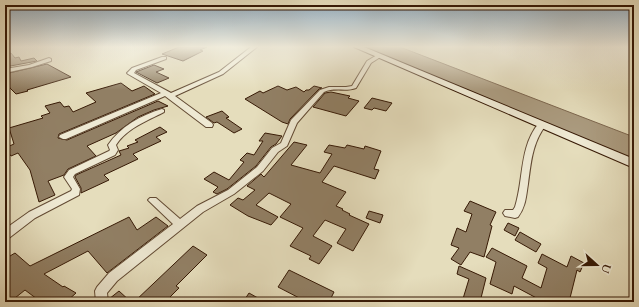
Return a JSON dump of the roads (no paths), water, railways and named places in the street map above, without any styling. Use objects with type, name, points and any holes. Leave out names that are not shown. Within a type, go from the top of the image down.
[{"type":"street","points":[[5,71],[45,61]]},
{"type":"street","points":[[155,61],[134,69],[130,73],[168,94],[209,125]]},
{"type":"street","points":[[63,137],[221,73],[236,61]]},
{"type":"street","points":[[102,302],[101,291],[107,282],[200,208],[239,187],[255,174],[275,150],[284,144],[294,122],[325,89],[346,90],[354,88],[370,61]]},
{"type":"street","points":[[392,61],[634,164]]},
{"type":"street","points":[[5,235],[32,215],[76,194],[76,189],[68,177],[72,172],[112,153],[114,150],[112,145],[119,135],[132,126],[162,111]]},
{"type":"street","points":[[508,213],[515,214],[518,210],[523,195],[532,140],[535,132],[542,125]]},
{"type":"street","points":[[153,200],[180,225]]}]
